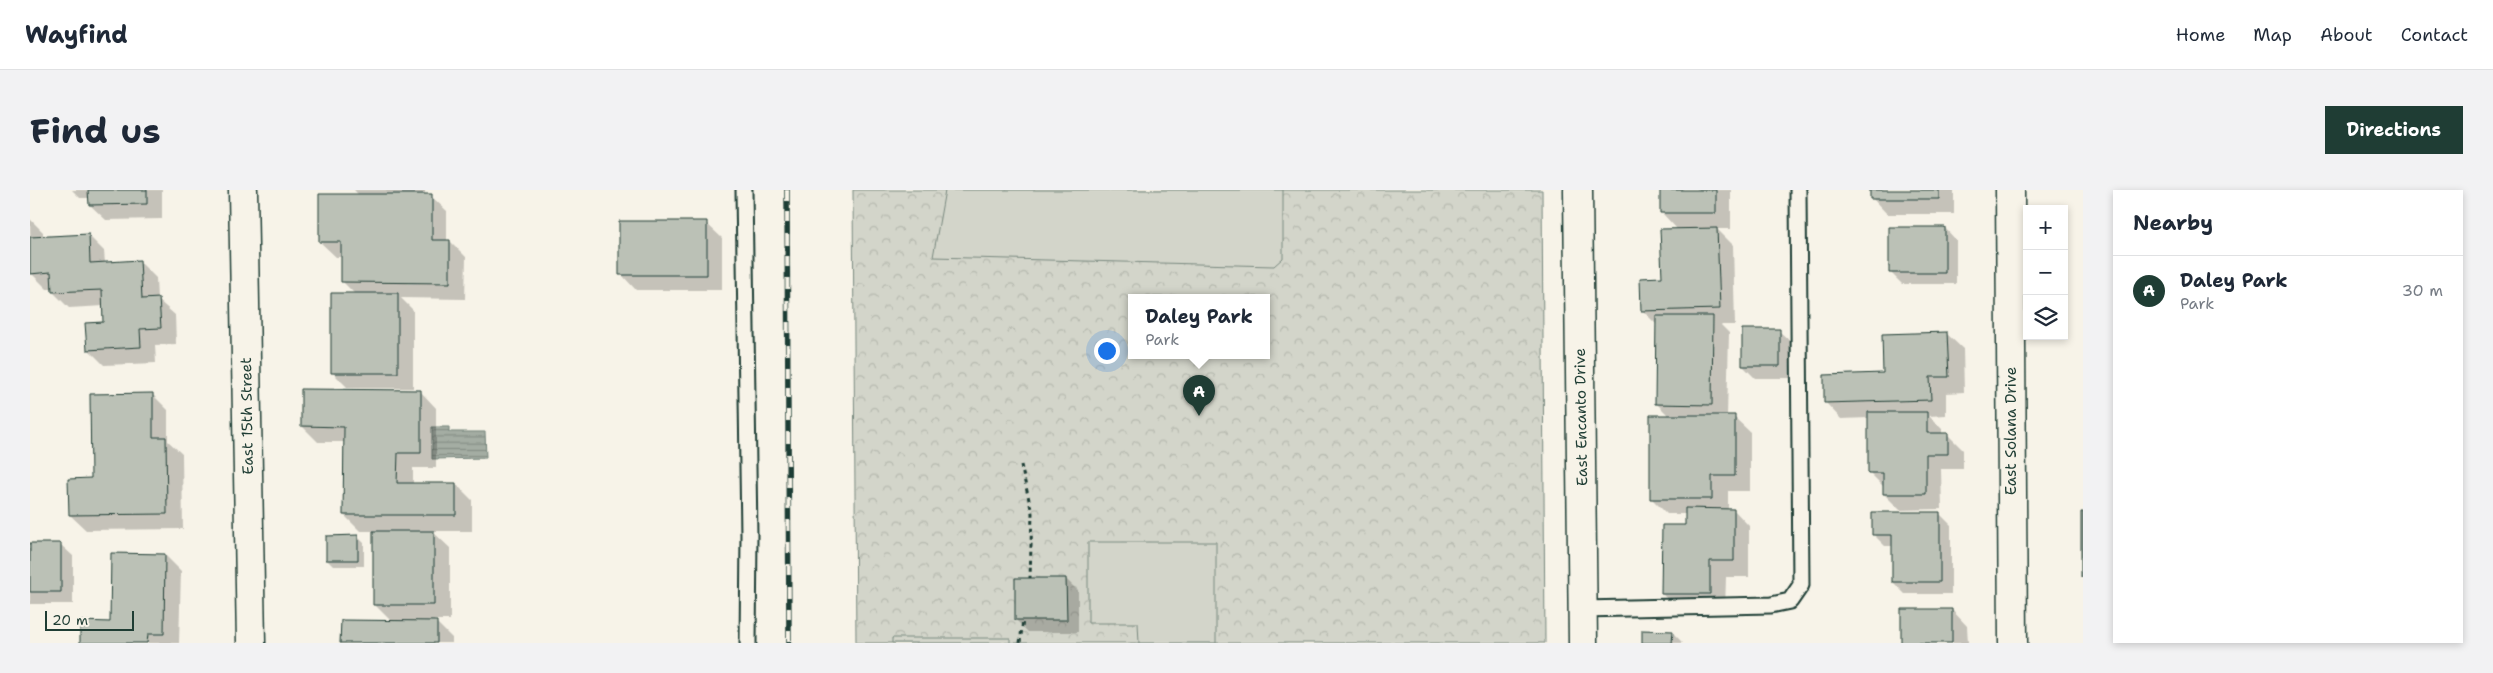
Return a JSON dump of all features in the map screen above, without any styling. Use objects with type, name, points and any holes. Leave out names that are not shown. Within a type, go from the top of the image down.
[{"type":"street","name":"East 15th Street","points":[[243,190],[251,643]]},
{"type":"street","name":"East Encanto Drive","points":[[1578,190],[1583,643]]},
{"type":"street","name":"East Solana Drive","points":[[2010,190],[2013,643]]},
{"type":"lane","points":[[744,190],[749,535],[748,643]]},
{"type":"lane","points":[[1582,609],[1771,605],[1790,601],[1801,585],[1798,190]]},
{"type":"path","points":[[1021,465],[1032,513],[1030,578]]},
{"type":"path","points":[[1020,643],[1023,620]]},
{"type":"green space","points":[[853,190],[1542,190],[1545,643],[856,643]]},
{"type":"green space","points":[[945,190],[1283,190],[1283,258],[1274,266],[933,257]]},
{"type":"green space","points":[[1088,542],[1216,542],[1216,643],[1139,643],[1138,623],[1088,623]]},
{"type":"green space","points":[[892,638],[1010,638],[1010,643],[892,643]]},
{"type":"shaded area","points":[[432,427],[449,427],[449,432],[485,432],[486,458],[432,459]]},
{"type":"building","points":[[88,190],[147,190],[147,204],[89,205]]},
{"type":"building","points":[[1660,190],[1716,190],[1716,213],[1660,213]]},
{"type":"building","points":[[1870,190],[1939,190],[1939,199],[1870,199]]},
{"type":"building","points":[[319,194],[432,194],[432,240],[450,240],[450,283],[341,282],[341,242],[319,242]]},
{"type":"building","points":[[619,221],[707,221],[707,275],[619,275]]},
{"type":"building","points":[[1889,227],[1945,227],[1945,273],[1889,273]]},
{"type":"building","points":[[1717,228],[1720,309],[1641,311],[1640,278],[1662,277],[1660,229]]},
{"type":"building","points":[[89,234],[90,263],[140,260],[142,299],[159,298],[161,328],[140,329],[141,347],[87,350],[85,323],[103,322],[102,290],[52,292],[51,272],[30,274],[30,237]]},
{"type":"building","points":[[331,293],[398,293],[398,373],[331,373]]},
{"type":"building","points":[[1656,316],[1713,316],[1712,405],[1655,404]]},
{"type":"building","points":[[1742,329],[1780,329],[1780,366],[1742,366]]},
{"type":"building","points":[[1947,332],[1949,377],[1930,377],[1931,400],[1824,403],[1824,375],[1883,373],[1882,334]]},
{"type":"building","points":[[301,389],[421,390],[421,453],[398,453],[397,483],[456,483],[456,515],[343,515],[344,427],[301,426]]},
{"type":"building","points":[[153,393],[153,437],[166,437],[167,514],[69,515],[68,479],[91,478],[90,394]]},
{"type":"building","points":[[1868,412],[1927,412],[1927,433],[1948,433],[1948,454],[1926,454],[1926,494],[1883,494],[1883,473],[1868,473]]},
{"type":"building","points":[[1650,415],[1735,415],[1735,476],[1712,476],[1712,499],[1650,499]]},
{"type":"building","points":[[1685,508],[1734,509],[1734,561],[1710,561],[1710,594],[1661,594],[1662,525],[1685,525]]},
{"type":"building","points":[[1872,512],[1940,512],[1940,582],[1892,582],[1892,535],[1872,535]]},
{"type":"building","points":[[2081,512],[2083,512],[2083,577],[2081,577]]},
{"type":"building","points":[[373,531],[434,531],[434,605],[373,605]]},
{"type":"building","points":[[358,535],[358,560],[326,560],[326,536]]},
{"type":"building","points":[[30,543],[61,543],[61,592],[30,592]]},
{"type":"building","points":[[111,553],[165,554],[164,634],[148,634],[147,643],[80,643],[80,621],[110,622]]},
{"type":"building","points":[[1015,578],[1066,578],[1067,620],[1015,620]]},
{"type":"building","points":[[1901,609],[1952,609],[1952,643],[1901,643]]},
{"type":"building","points":[[341,620],[437,621],[437,643],[340,643]]},
{"type":"building","points":[[1642,630],[1673,631],[1672,643],[1642,643]]},
{"type":"railway","points":[[787,190],[789,643]]},
{"type":"place","name":"Daley Park","points":[[1199,416]]}]
